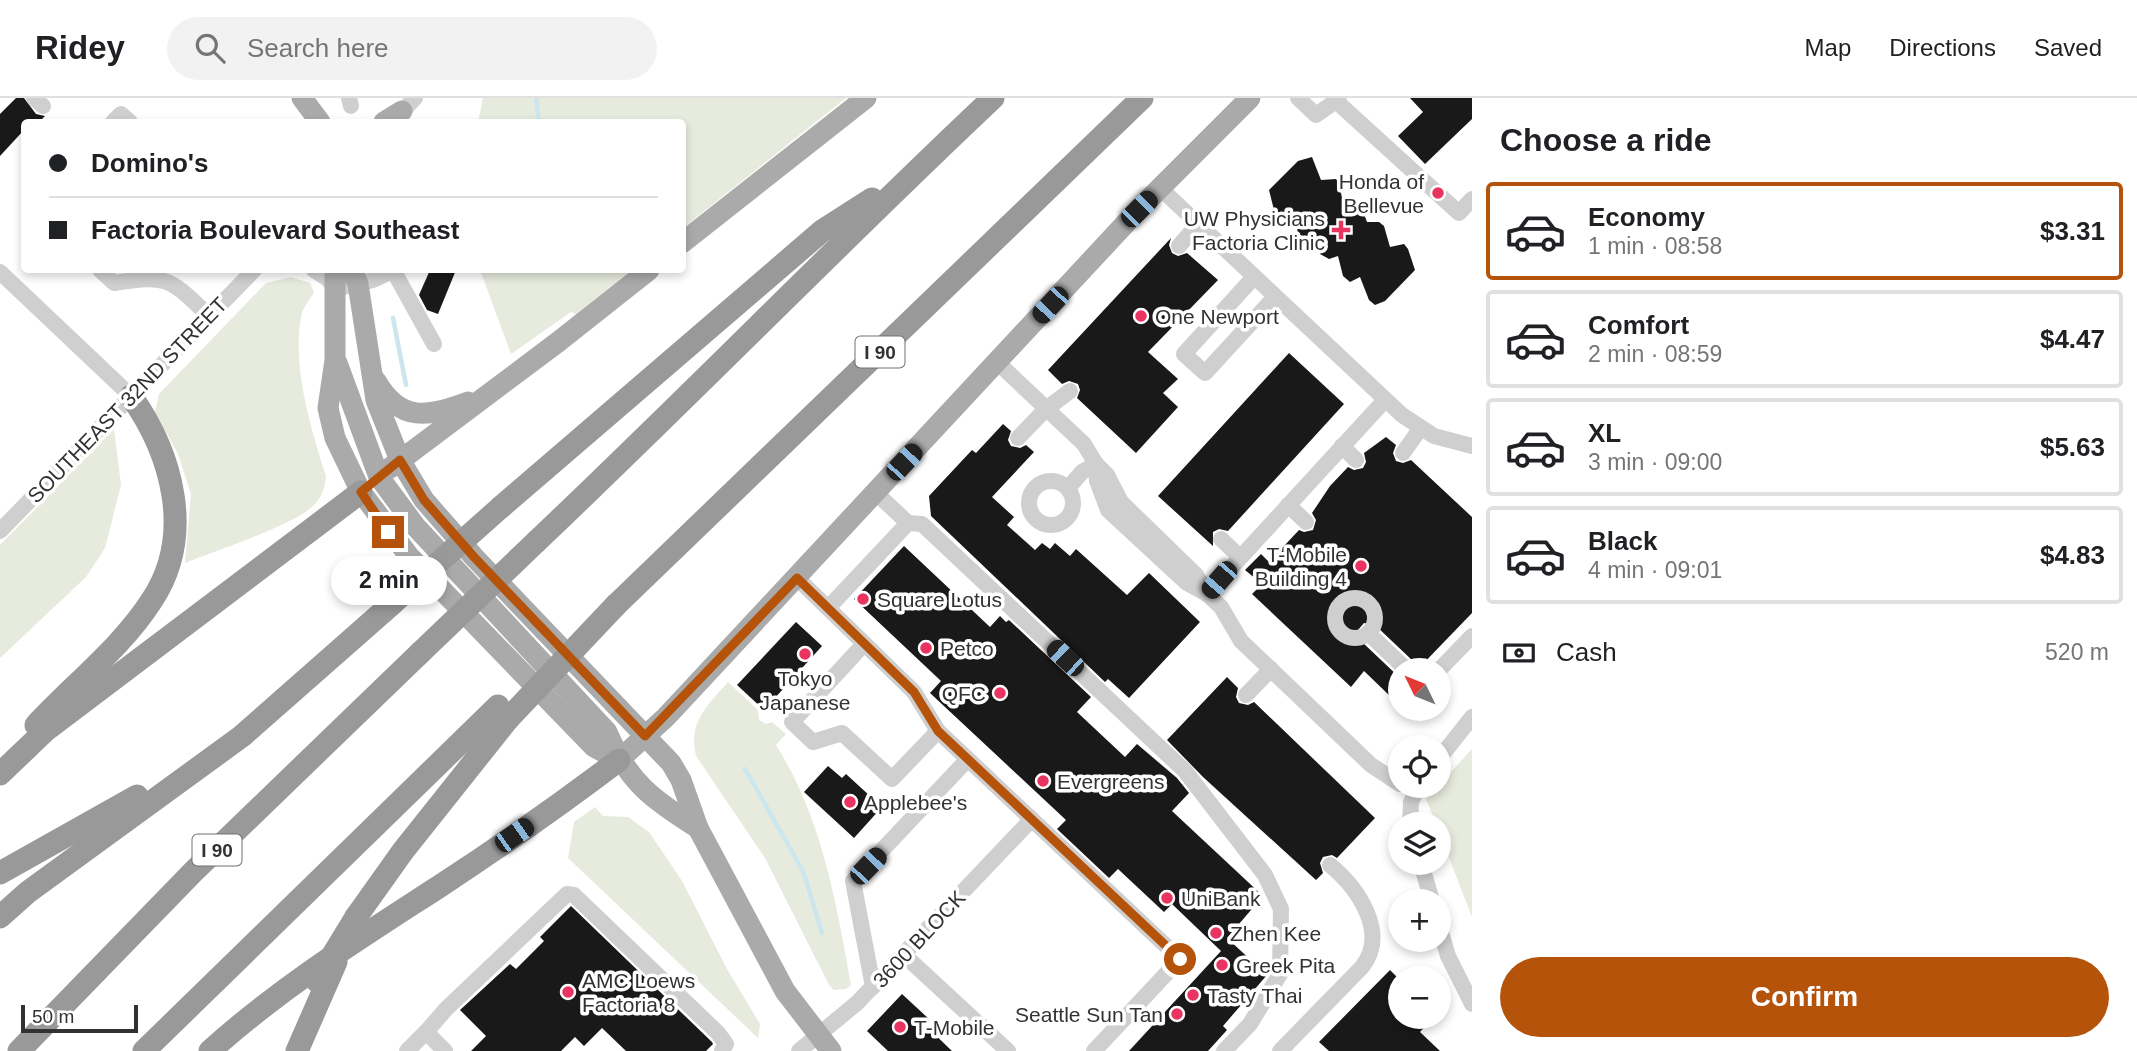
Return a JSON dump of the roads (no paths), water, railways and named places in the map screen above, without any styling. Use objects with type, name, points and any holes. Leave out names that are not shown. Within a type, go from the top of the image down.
[{"type":"highway","name":"I 90","points":[[19,1051],[193,872],[733,354],[918,168],[993,98]]},
{"type":"highway","name":"I 90","points":[[503,713],[1142,98]]},
{"type":"highway","points":[[0,917],[49,877],[242,736],[501,507],[822,231],[918,168]]},
{"type":"highway","points":[[0,772],[31,731],[123,637],[153,599],[165,573],[173,541],[172,478],[148,420],[131,396]]},
{"type":"highway","points":[[0,772],[46,730],[361,492]]},
{"type":"highway","points":[[0,873],[139,795],[300,687]]},
{"type":"highway","points":[[284,1051],[356,917],[503,713]]},
{"type":"highway","points":[[144,1051],[503,713]]},
{"type":"highway","points":[[210,1051],[241,1023],[323,961],[469,866],[619,760]]},
{"type":"highway","points":[[297,1051],[321,984]]},
{"type":"main road","points":[[290,98],[299,119]]},
{"type":"main road","points":[[302,98],[318,119]]},
{"type":"main road","points":[[686,240],[866,98]]},
{"type":"main road","points":[[619,760],[797,578],[1160,188],[1250,98]]},
{"type":"main road","points":[[361,492],[645,273]]},
{"type":"main road","points":[[355,277],[376,400],[400,460],[424,500],[474,557],[671,762],[681,780],[698,828],[785,991],[825,1044]]},
{"type":"main road","points":[[335,279],[335,360],[328,408],[335,438],[361,492],[388,532],[497,649],[594,747],[619,760]]},
{"type":"main road","points":[[335,360],[379,477],[416,527],[607,732],[619,760],[638,786],[659,804],[698,828]]},
{"type":"main road","points":[[371,368],[390,402],[407,412],[432,413],[489,394]]},
{"type":"street","points":[[1298,98],[1317,115],[1338,100],[1459,213],[1472,199]]},
{"type":"street","points":[[1160,188],[1385,400],[1420,429],[1443,440],[1472,446]]},
{"type":"street","points":[[1179,246],[1198,224]]},
{"type":"street","points":[[0,272],[131,396]]},
{"type":"street","points":[[103,273],[114,283],[150,277],[173,282],[209,316]]},
{"type":"street","points":[[173,282],[181,273]]},
{"type":"street","name":"SOUTHEAST 32ND STREET","points":[[0,531],[251,273]]},
{"type":"street","points":[[319,273],[328,279],[377,273]]},
{"type":"street","points":[[395,273],[433,344]]},
{"type":"street","points":[[1254,277],[1184,354],[1205,373],[1275,296]]},
{"type":"street","points":[[997,362],[1084,444],[1096,464],[1097,481],[1108,510],[1187,583],[1207,594],[1221,607],[1241,641],[1371,765],[1388,775]]},
{"type":"street","points":[[1018,438],[1046,409],[1070,391]]},
{"type":"street","points":[[1207,594],[1385,400]]},
{"type":"street","points":[[1403,453],[1420,429]]},
{"type":"street","points":[[1342,446],[1356,460]]},
{"type":"street","points":[[1068,488],[1082,472],[1096,464]]},
{"type":"street","points":[[875,492],[908,523],[922,524],[1185,771],[1265,875],[1281,909],[1280,974],[1250,1024],[1224,1051]]},
{"type":"street","points":[[1288,505],[1307,522]]},
{"type":"street","points":[[828,608],[908,523]]},
{"type":"street","points":[[1221,539],[1240,557]]},
{"type":"street","points":[[797,578],[914,692],[938,731],[1180,959],[1094,1051]]},
{"type":"street","points":[[1368,633],[1394,658]]},
{"type":"street","points":[[1450,658],[1472,636]]},
{"type":"street","points":[[864,644],[792,722],[813,742],[842,733],[892,779],[938,731]]},
{"type":"street","points":[[1460,648],[1472,660]]},
{"type":"street","points":[[1246,695],[1271,669]]},
{"type":"street","points":[[1451,743],[1472,716]]},
{"type":"street","points":[[873,987],[853,881],[968,759]]},
{"type":"street","name":"3600 BLOCK","points":[[799,1051],[825,1044],[873,987],[1032,819]]},
{"type":"street","points":[[1280,1051],[1361,969],[1372,951],[1370,920],[1359,892],[1331,865]]},
{"type":"street","points":[[407,1051],[446,1009],[567,894],[574,895],[718,1033],[726,1044],[722,1051]]},
{"type":"street","points":[[1447,952],[1472,1004]]},
{"type":"street","points":[[904,955],[1008,1051]]},
{"type":"street","points":[[426,1032],[445,1051]]},
{"type":"waterway","points":[[536,98],[539,119]]},
{"type":"waterway","points":[[393,318],[406,385]]},
{"type":"waterway","points":[[745,769],[803,871],[822,933]]},
{"type":"place","name":"Honda of Bellevue","points":[[1438,193]]},
{"type":"place","name":"UW Physicians Factoria Clinic","points":[[1341,230]]},
{"type":"place","name":"One Newport","points":[[1141,316]]},
{"type":"place","name":"T-Mobile Building 4","points":[[1361,566]]},
{"type":"place","name":"Square Lotus","points":[[863,599]]},
{"type":"place","name":"Petco","points":[[926,648]]},
{"type":"place","name":"Tokyo Japanese","points":[[805,654]]},
{"type":"place","name":"QFC","points":[[1000,693]]},
{"type":"place","name":"Evergreens","points":[[1043,781]]},
{"type":"place","name":"Applebee's","points":[[850,802]]},
{"type":"place","name":"UniBank","points":[[1167,898]]},
{"type":"place","name":"Zhen Kee","points":[[1216,933]]},
{"type":"place","name":"Greek Pita","points":[[1222,965]]},
{"type":"place","name":"AMC Loews Factoria 8","points":[[568,992]]},
{"type":"place","name":"Tasty Thai","points":[[1193,995]]},
{"type":"place","name":"Seattle Sun Tan","points":[[1177,1014]]},
{"type":"place","name":"T-Mobile","points":[[900,1027]]}]
